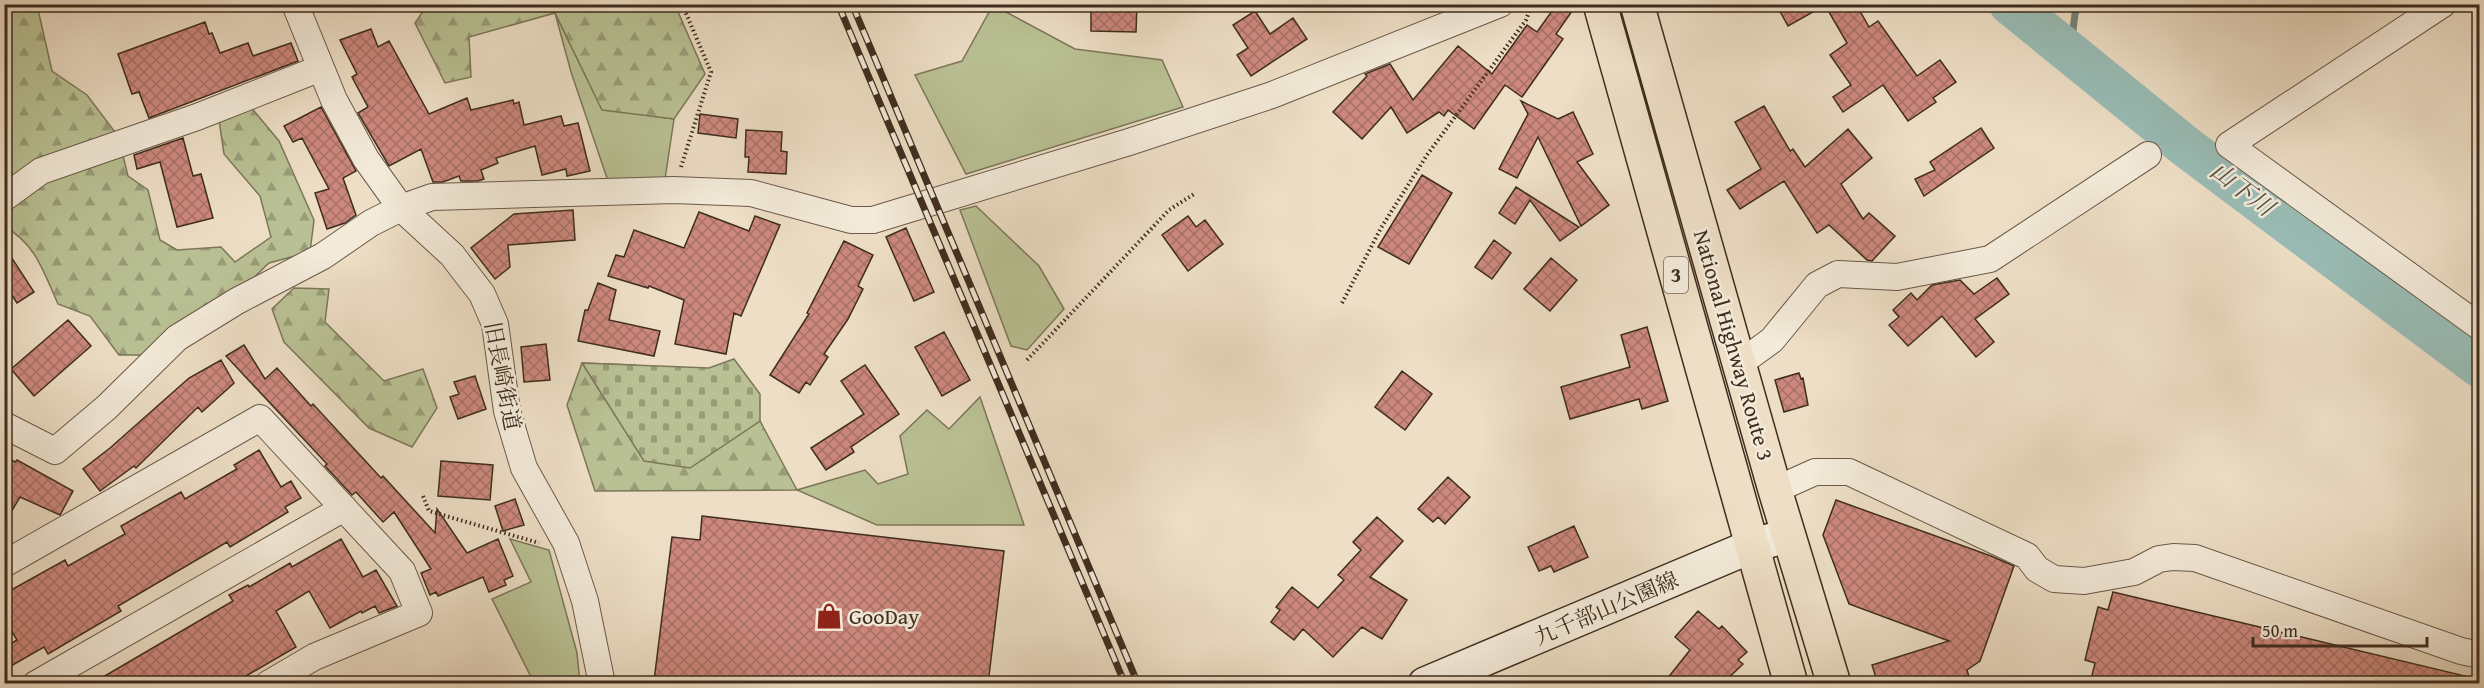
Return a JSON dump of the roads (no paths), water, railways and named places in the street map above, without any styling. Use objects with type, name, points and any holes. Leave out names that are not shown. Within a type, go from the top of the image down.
[{"type":"highway","name":"National Highway Route 3","points":[[1600,4],[1791,684]]},
{"type":"highway","name":"National Highway Route 3","points":[[1637,4],[1788,535],[1834,684]]},
{"type":"main road","name":"九千部山公園線","points":[[1425,684],[1752,546],[1788,535]]},
{"type":"street","name":"旧長崎街道","points":[[295,4],[334,100],[366,159],[400,208],[452,255],[482,294],[495,324],[507,411],[524,468],[566,543],[585,601],[603,684]]},
{"type":"street","points":[[4,425],[55,451],[177,338],[237,301],[323,256],[371,223],[400,208],[432,198],[674,190],[751,193],[851,220],[873,220],[1129,142],[1272,95],[1500,4]]},
{"type":"street","points":[[2443,4],[2229,145],[2475,317]]},
{"type":"street","points":[[4,198],[40,171],[198,117],[321,68]]},
{"type":"street","points":[[1739,364],[1772,340],[1817,285],[1838,274],[1897,278],[1990,259],[2148,155]]},
{"type":"street","points":[[4,564],[260,418],[402,571],[419,613],[314,657],[268,684]]},
{"type":"street","points":[[1775,490],[1815,472],[1849,472],[2027,556],[2037,568],[2054,579],[2084,581],[2134,572],[2159,559],[2195,558],[2461,651],[2480,655]]},
{"type":"street","points":[[36,684],[344,508]]},
{"type":"waterway","name":"山下川","points":[[2010,4],[2185,146],[2480,367]]},
{"type":"waterway","points":[[2070,54],[2075,14],[2079,4]]},
{"type":"railway","points":[[838,4],[1125,684]]},
{"type":"railway","points":[[852,4],[1138,684]]},
{"type":"place","name":"GooDay","points":[[829,616]]}]
